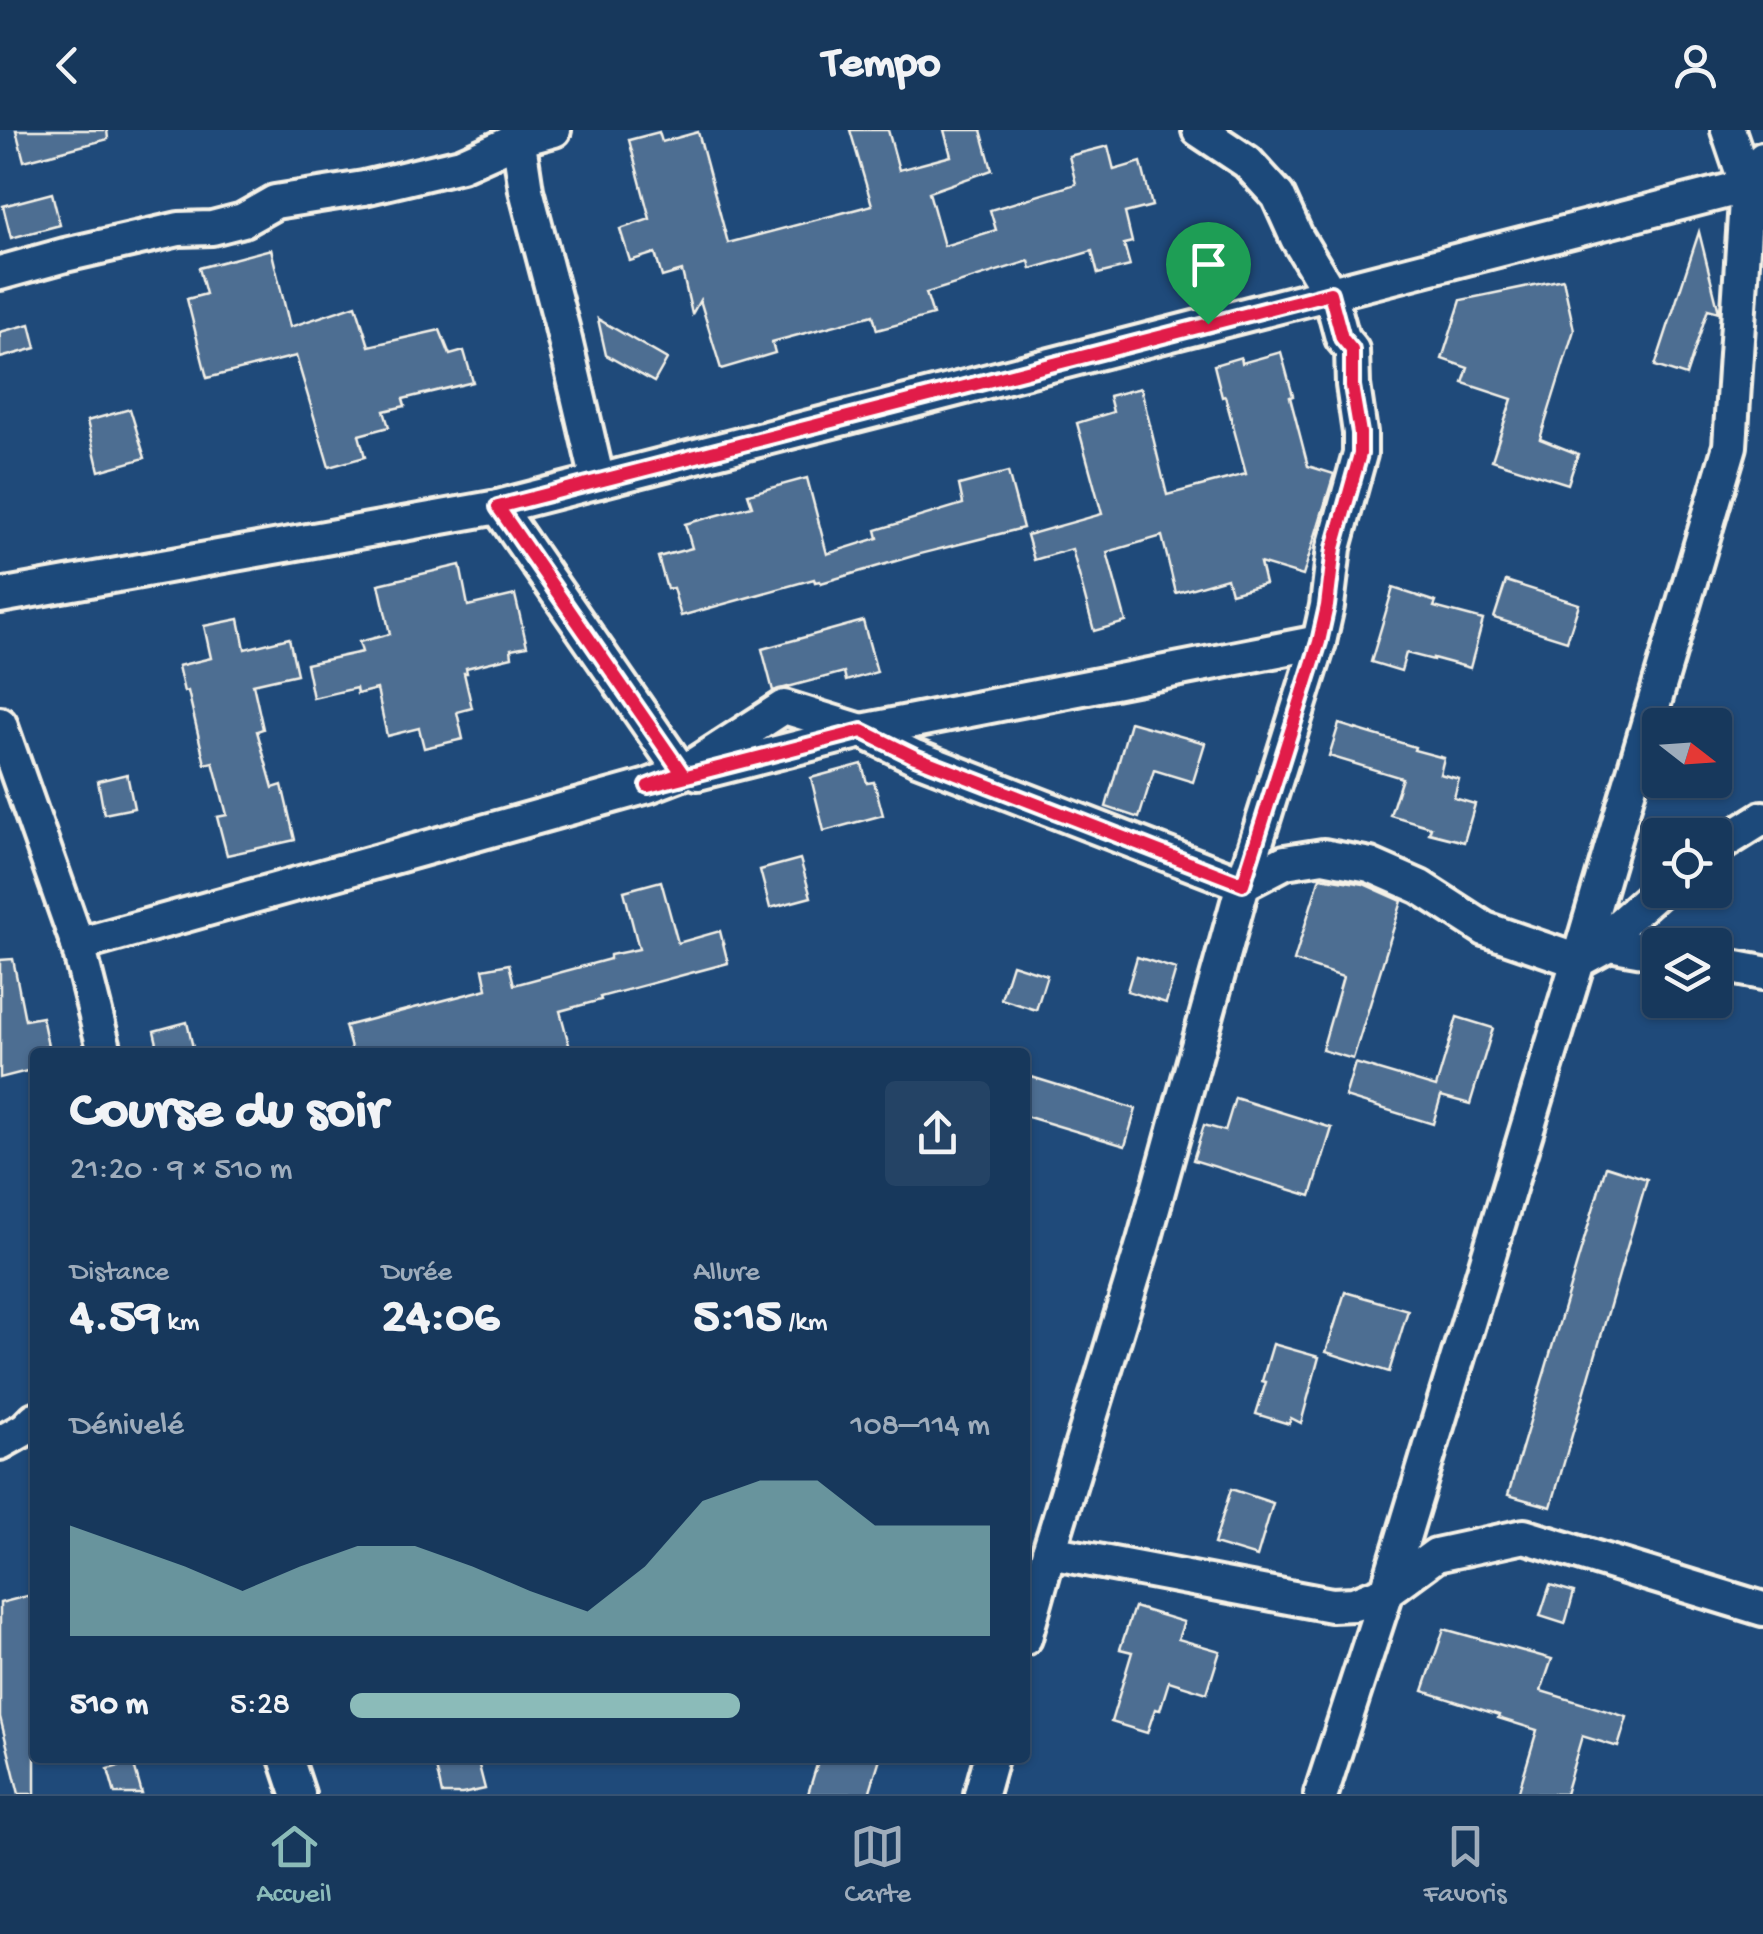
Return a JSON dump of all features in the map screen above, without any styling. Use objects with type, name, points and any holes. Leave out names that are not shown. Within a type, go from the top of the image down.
[{"type":"street","points":[[0,274],[84,250],[243,220],[274,202],[364,188],[460,166],[517,135],[554,130]]},
{"type":"street","points":[[1030,1620],[1144,1241],[1243,884],[1319,642],[1334,548],[1360,454],[1352,350],[1342,338],[1330,293],[1296,238],[1278,196],[1247,162],[1199,130]]},
{"type":"street","points":[[1322,1794],[1388,1591],[1730,446],[1750,331],[1755,173],[1728,130]]},
{"type":"street","points":[[517,135],[526,190],[598,482]]},
{"type":"street","points":[[0,596],[498,507],[1330,293],[1755,173]]},
{"type":"street","points":[[498,507],[682,773]]},
{"type":"street","points":[[78,945],[648,786],[862,731],[1319,642]]},
{"type":"street","points":[[648,786],[682,773],[784,707],[862,731],[915,757],[1243,884],[1285,862],[1324,856],[1370,865],[1420,887],[1485,929],[1578,961],[1609,944],[1642,950]]},
{"type":"street","points":[[0,724],[78,945],[104,1048]]},
{"type":"street","points":[[1732,837],[1763,818]]},
{"type":"street","points":[[1578,961],[1642,905]]},
{"type":"street","points":[[1732,967],[1763,973]]},
{"type":"street","points":[[0,1443],[30,1424]]},
{"type":"street","points":[[1049,1552],[1331,1605],[1354,1604],[1388,1591],[1436,1555],[1524,1536],[1763,1609]]},
{"type":"street","points":[[288,1763],[298,1794]]},
{"type":"street","points":[[981,1794],[990,1763]]},
{"type":"building","points":[[16,130],[107,130],[108,139],[24,161]]},
{"type":"building","points":[[850,130],[888,130],[899,170],[951,156],[944,130],[981,130],[992,170],[929,192],[944,246],[996,230],[990,210],[1076,184],[1069,156],[1108,146],[1114,170],[1141,162],[1152,206],[1125,213],[1132,242],[1124,244],[1130,266],[1098,274],[1092,251],[1031,269],[1029,261],[926,293],[933,315],[877,330],[873,315],[772,342],[775,353],[721,369],[700,300],[692,314],[682,271],[662,277],[655,253],[630,261],[620,229],[650,219],[629,140],[659,132],[662,142],[698,132],[728,243],[872,205]]},
{"type":"building","points":[[52,193],[60,225],[11,238],[3,206]]},
{"type":"building","points":[[1699,232],[1719,312],[1708,309],[1686,376],[1655,366]]},
{"type":"building","points":[[271,249],[290,327],[356,305],[369,346],[440,330],[450,355],[464,351],[473,382],[403,399],[405,406],[384,411],[389,427],[359,435],[365,457],[329,467],[296,356],[207,378],[187,299],[206,294],[199,268]]},
{"type":"building","points":[[1563,279],[1574,330],[1540,439],[1578,454],[1568,484],[1492,460],[1512,399],[1463,383],[1468,368],[1442,359],[1461,300]]},
{"type":"building","points":[[598,319],[667,359],[654,382],[606,355]]},
{"type":"building","points":[[30,324],[36,348],[0,358],[0,332]]},
{"type":"building","points":[[1281,352],[1308,466],[1334,474],[1303,576],[1260,563],[1265,584],[1231,593],[1227,578],[1176,593],[1162,536],[1107,552],[1126,622],[1094,631],[1072,549],[1034,560],[1027,535],[1102,514],[1077,423],[1113,412],[1109,396],[1141,388],[1167,495],[1246,474],[1214,365],[1241,357],[1242,363]]},
{"type":"building","points":[[130,409],[145,458],[99,471],[87,421]]},
{"type":"building","points":[[1008,472],[1023,528],[681,616],[673,588],[667,589],[658,557],[692,548],[685,524],[752,506],[748,494],[807,478],[827,554],[878,538],[876,530],[963,504],[959,485]]},
{"type":"building","points":[[460,565],[468,606],[515,595],[527,646],[511,649],[512,657],[466,668],[472,708],[457,712],[463,739],[424,748],[419,728],[387,736],[377,689],[357,694],[356,688],[313,698],[306,664],[362,652],[359,642],[390,634],[379,584]]},
{"type":"building","points":[[1506,581],[1579,604],[1567,641],[1494,618]]},
{"type":"building","points":[[1393,588],[1436,602],[1434,607],[1483,620],[1470,668],[1406,653],[1401,671],[1371,662]]},
{"type":"building","points":[[239,619],[245,649],[289,638],[297,674],[253,684],[263,729],[257,731],[273,788],[282,785],[295,840],[227,855],[217,817],[227,815],[213,762],[205,764],[188,691],[184,692],[178,666],[211,658],[204,626]]},
{"type":"building","points":[[863,621],[877,672],[846,681],[844,672],[773,691],[762,649]]},
{"type":"building","points":[[1130,722],[1205,743],[1193,782],[1154,770],[1139,818],[1106,807]]},
{"type":"building","points":[[1339,724],[1444,758],[1440,774],[1459,779],[1454,798],[1475,804],[1464,842],[1429,833],[1431,827],[1390,815],[1402,778],[1329,756]]},
{"type":"building","points":[[862,764],[867,783],[874,782],[883,815],[824,831],[811,778]]},
{"type":"building","points":[[127,774],[134,808],[104,814],[98,781]]},
{"type":"building","points":[[800,859],[811,897],[770,908],[760,870]]},
{"type":"building","points":[[1320,877],[1364,884],[1402,901],[1353,1059],[1322,1050],[1343,977],[1294,961]]},
{"type":"building","points":[[661,881],[678,943],[720,931],[728,963],[560,1011],[570,1048],[351,1048],[345,1026],[487,989],[483,969],[509,964],[514,985],[639,949],[624,891]]},
{"type":"building","points":[[1137,957],[1176,969],[1166,1003],[1127,991]]},
{"type":"building","points":[[13,959],[25,1020],[42,1017],[48,1046],[30,1048],[30,1070],[0,1078],[0,960]]},
{"type":"building","points":[[1012,964],[1047,975],[1036,1010],[1001,999]]},
{"type":"building","points":[[1457,1017],[1493,1028],[1470,1104],[1441,1096],[1433,1124],[1345,1097],[1355,1063],[1436,1087]]},
{"type":"building","points":[[187,1022],[193,1048],[158,1048],[154,1031]]},
{"type":"building","points":[[1030,1077],[1136,1109],[1125,1146],[1030,1118]]},
{"type":"building","points":[[1235,1098],[1332,1128],[1311,1196],[1193,1160],[1204,1125],[1225,1131]]},
{"type":"building","points":[[1606,1166],[1647,1179],[1551,1507],[1508,1495]]},
{"type":"building","points":[[1345,1292],[1408,1310],[1389,1372],[1326,1352]]},
{"type":"building","points":[[1273,1344],[1319,1357],[1301,1423],[1291,1418],[1289,1424],[1256,1414]]},
{"type":"building","points":[[1231,1489],[1273,1503],[1257,1557],[1214,1544]]},
{"type":"building","points":[[1550,1585],[1574,1592],[1565,1624],[1540,1616]]},
{"type":"building","points":[[30,1595],[30,1763],[35,1763],[35,1794],[19,1794],[0,1717],[0,1603]]},
{"type":"building","points":[[1134,1607],[1184,1622],[1178,1639],[1220,1651],[1207,1693],[1169,1681],[1160,1710],[1155,1709],[1147,1733],[1111,1722],[1132,1652],[1120,1649]]},
{"type":"building","points":[[1444,1629],[1552,1659],[1541,1691],[1627,1717],[1618,1747],[1582,1736],[1565,1794],[1518,1794],[1537,1730],[1423,1691]]},
{"type":"building","points":[[133,1763],[142,1794],[115,1794],[108,1769]]},
{"type":"building","points":[[435,1763],[478,1763],[485,1789],[442,1794]]},
{"type":"building","points":[[817,1763],[878,1763],[869,1794],[808,1794]]},
{"type":"route","points":[[1330,293],[1342,338],[1352,350],[1352,386],[1360,433],[1360,454],[1334,548],[1319,642],[1243,884],[915,757],[862,731],[648,786],[682,773],[498,507],[598,482],[1208,324],[1330,293]]}]
